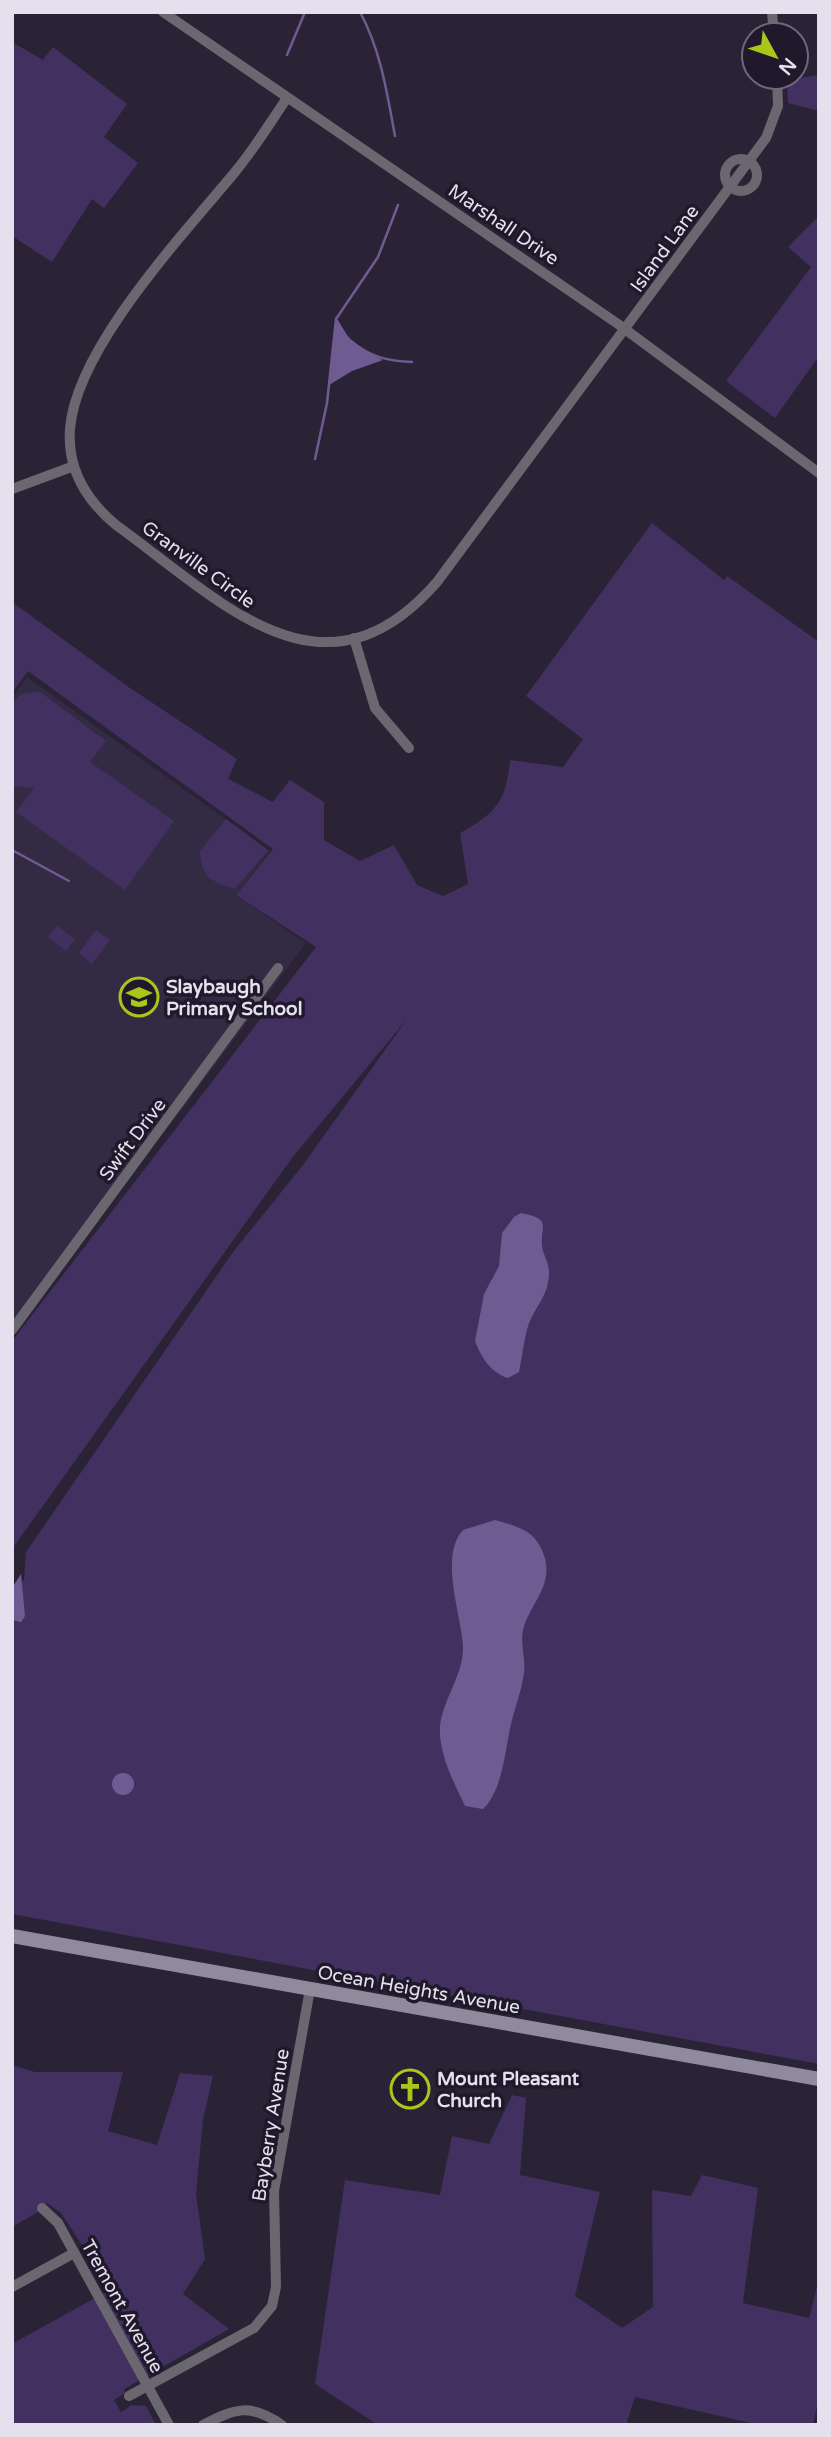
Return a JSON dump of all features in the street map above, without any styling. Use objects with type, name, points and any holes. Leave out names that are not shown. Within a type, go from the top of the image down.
[{"type":"main road","name":"Ocean Heights Avenue","points":[[12,1936],[819,2079]]},
{"type":"street","name":"Marshall Drive","points":[[163,12],[626,330],[819,473]]},
{"type":"street","name":"Island Lane","points":[[750,162],[774,122],[778,91]]},
{"type":"street","name":"Granville Circle","points":[[287,99],[239,167],[173,243],[108,334],[76,399],[70,430],[74,466],[83,489],[102,513],[250,622],[293,638],[331,643],[354,638],[394,622],[429,592],[626,330]]},
{"type":"street","name":"Island Lane","points":[[735,160],[750,162],[756,171],[753,186],[739,191],[730,186],[725,178],[727,167],[735,160]]},
{"type":"street","name":"Island Lane","points":[[626,330],[730,186]]},
{"type":"street","points":[[12,489],[74,466]]},
{"type":"street","points":[[354,638],[375,708],[409,748]]},
{"type":"street","name":"Swift Drive","points":[[12,1330],[278,968]]},
{"type":"street","name":"Bayberry Avenue","points":[[129,2396],[254,2328],[272,2306],[276,2287],[274,2191],[310,1989]]},
{"type":"street","name":"Tremont Avenue","points":[[42,2208],[55,2218],[169,2425]]},
{"type":"street","points":[[12,2287],[74,2253]]},
{"type":"street","points":[[203,2425],[229,2411],[248,2409],[264,2414],[282,2425]]},
{"type":"shaded area","points":[[12,42],[43,60],[53,47],[127,104],[104,137],[138,163],[104,208],[92,199],[52,262],[12,236]]},
{"type":"shaded area","points":[[819,75],[819,111],[788,103],[787,91],[810,91],[810,76]]},
{"type":"shaded area","points":[[819,216],[819,356],[775,418],[726,381],[811,267],[788,247]]},
{"type":"shaded area","points":[[336,319],[356,344],[383,360],[352,371],[329,385]]},
{"type":"shaded area","points":[[652,523],[724,580],[727,576],[819,642],[819,2064],[12,1914],[12,1591],[24,1580],[26,1552],[233,1252],[303,1165],[407,1019],[292,1158],[12,1549],[12,1341],[316,947],[236,895],[273,849],[28,671],[12,693],[12,602],[130,688],[237,759],[228,779],[273,802],[290,780],[324,802],[324,840],[360,861],[394,845],[417,885],[443,896],[468,884],[460,833],[482,819],[497,805],[506,786],[510,760],[563,767],[583,739],[526,696]]},
{"type":"shaded area","name":"Slaybaugh Primary School","points":[[27,677],[270,851],[236,895],[306,943],[12,1330],[12,698]]},
{"type":"shaded area","points":[[39,691],[106,741],[90,762],[174,821],[125,890],[16,812],[34,788],[12,786],[12,705],[21,694]]},
{"type":"shaded area","points":[[226,819],[268,850],[235,889],[209,877],[201,860],[200,851]]},
{"type":"shaded area","points":[[57,926],[75,939],[66,951],[48,937]]},
{"type":"shaded area","points":[[96,930],[110,940],[92,964],[79,953]]},
{"type":"shaded area","points":[[125,984],[143,996],[135,1006],[118,994]]},
{"type":"shaded area","points":[[521,1213],[538,1218],[543,1224],[542,1246],[549,1268],[549,1280],[528,1326],[519,1372],[508,1378],[487,1364],[475,1341],[484,1294],[499,1266],[502,1233],[514,1217]]},
{"type":"shaded area","points":[[495,1520],[523,1529],[534,1537],[546,1562],[546,1573],[541,1592],[523,1630],[524,1673],[500,1779],[483,1809],[465,1806],[443,1753],[440,1724],[462,1658],[463,1646],[452,1570],[456,1541],[463,1530]]},
{"type":"shaded area","points":[[21,1574],[25,1616],[21,1622],[12,1620],[12,1588]]},
{"type":"shaded area","points":[[119,1773],[127,1773],[134,1780],[134,1788],[127,1795],[119,1795],[112,1788],[112,1780]]},
{"type":"shaded area","points":[[12,2065],[35,2072],[123,2072],[108,2131],[157,2145],[180,2073],[213,2076],[203,2119],[196,2194],[205,2259],[183,2294],[229,2329],[124,2389],[125,2393],[114,2400],[121,2412],[132,2405],[146,2406],[156,2425],[12,2425],[12,2344],[111,2289],[61,2213],[47,2203],[38,2212],[12,2227]]},
{"type":"shaded area","points":[[512,2095],[526,2098],[520,2175],[600,2192],[575,2296],[622,2328],[653,2307],[652,2190],[691,2196],[702,2175],[758,2188],[743,2303],[809,2318],[819,2279],[819,2397],[813,2425],[760,2425],[635,2397],[626,2425],[378,2425],[315,2384],[345,2180],[440,2195],[452,2136],[489,2144]]},
{"type":"waterway","points":[[287,55],[305,12]]},
{"type":"waterway","points":[[360,12],[378,57],[395,136]]},
{"type":"waterway","points":[[315,459],[327,403],[336,319],[378,257],[398,205]]},
{"type":"waterway","points":[[337,321],[346,336]]},
{"type":"waterway","points":[[351,341],[379,357],[412,362]]},
{"type":"waterway","points":[[12,850],[69,881]]},
{"type":"place","name":"Slaybaugh Primary School","points":[[139,997]]},
{"type":"place","name":"Mount Pleasant Church","points":[[410,2089]]}]
